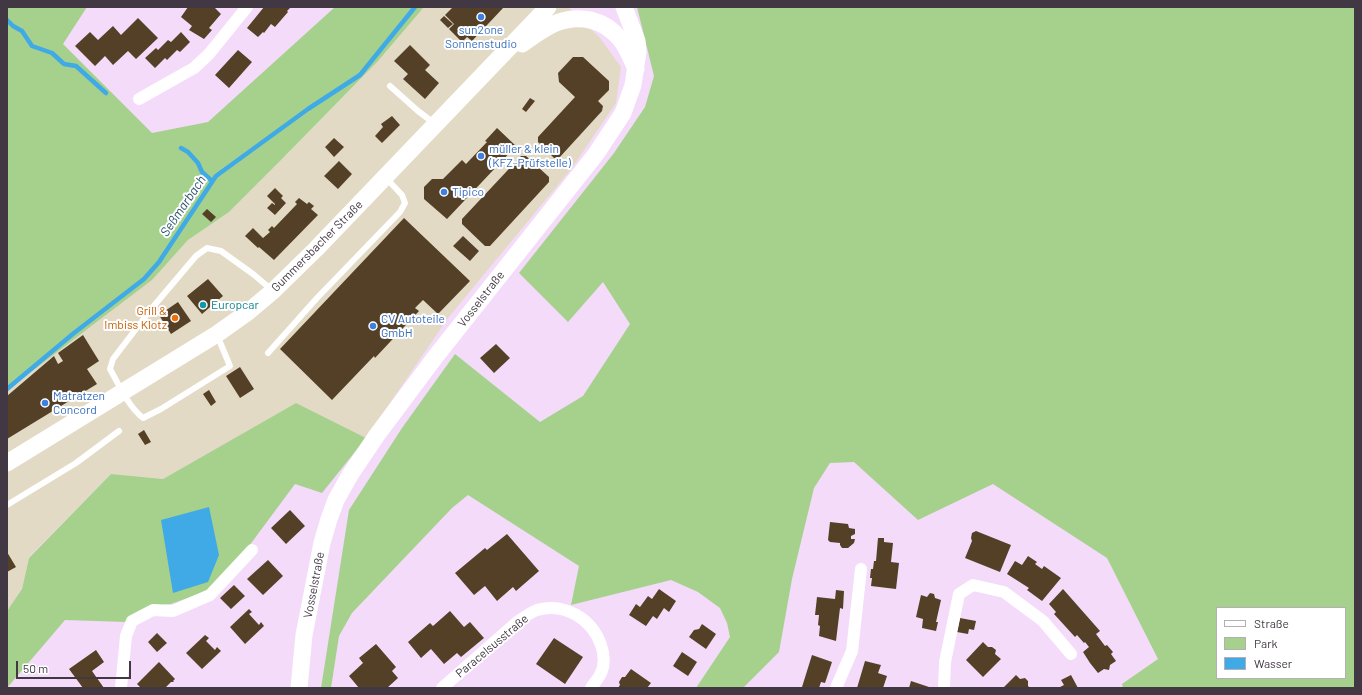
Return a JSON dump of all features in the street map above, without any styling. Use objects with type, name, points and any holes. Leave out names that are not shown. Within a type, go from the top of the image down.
[{"type":"street","points":[[138,99],[194,68],[209,54],[247,7]]},
{"type":"street","name":"Gummersbacher Straße","points":[[7,463],[217,334],[248,312],[273,291],[316,249],[548,7]]},
{"type":"street","name":"Vosselstraße","points":[[299,688],[304,636],[322,542],[336,500],[350,475],[377,435],[436,356],[596,154],[617,125],[629,101],[638,52],[637,41],[624,7]]},
{"type":"street","points":[[495,63],[555,23],[575,18],[591,20],[608,26],[621,40],[636,69]]},
{"type":"street","points":[[121,688],[126,636],[132,621],[152,610],[174,611],[210,595],[252,550]]},
{"type":"street","points":[[836,688],[852,651],[856,627],[861,570]]},
{"type":"street","points":[[944,688],[945,662],[959,594],[973,585],[1004,592],[1043,621],[1071,654]]},
{"type":"street","name":"Paracelsusstraße","points":[[442,688],[516,623],[527,615],[547,608],[568,611],[580,616],[590,625],[598,636],[602,648],[602,672],[591,688]]},
{"type":"lane","points":[[390,86],[435,124]]},
{"type":"lane","points":[[268,353],[317,298],[400,212],[405,202],[402,195],[385,176]]},
{"type":"lane","points":[[217,334],[230,366],[161,409],[143,418],[138,414],[123,392],[110,369],[113,359],[152,308],[196,256],[207,248],[221,251],[253,274],[273,291]]},
{"type":"lane","points":[[7,505],[76,463],[119,431]]},
{"type":"shaded area","points":[[424,7],[568,7],[600,38],[621,67],[616,103],[572,168],[448,318],[366,438],[296,403],[163,479],[111,474],[29,557],[22,589],[7,611],[7,392],[27,375],[152,280],[188,240],[229,212],[378,61]]},
{"type":"green space","points":[[7,7],[87,7],[63,44],[152,133],[208,122],[335,7],[424,7],[378,61],[229,212],[188,240],[152,280],[27,375],[7,392]]},
{"type":"green space","points":[[637,7],[1355,7],[1355,688],[1123,688],[1122,684],[1158,659],[1107,558],[993,484],[918,520],[854,462],[830,463],[814,488],[792,579],[779,652],[743,688],[696,688],[730,637],[727,623],[720,608],[698,592],[671,580],[571,605],[579,566],[468,495],[452,508],[352,613],[339,636],[331,688],[321,688],[349,510],[402,428],[455,354],[540,422],[583,396],[630,324],[603,282],[568,322],[519,273],[614,153],[645,107],[654,76]]},
{"type":"green space","points":[[296,403],[366,438],[322,493],[295,484],[249,546],[209,590],[171,604],[149,606],[126,622],[65,620],[7,688],[7,611],[22,589],[29,558],[111,474],[163,479]]},
{"type":"water","points":[[209,507],[219,555],[208,582],[173,593],[161,520]]},
{"type":"building","points":[[188,7],[216,7],[215,8],[221,14],[209,28],[212,30],[204,39],[189,30],[192,26],[181,17]]},
{"type":"building","points":[[264,7],[290,8],[275,27],[271,24],[264,33],[263,32],[258,37],[247,28]]},
{"type":"building","points":[[453,7],[504,7],[472,41],[467,37],[462,42],[449,29],[454,24],[445,15]]},
{"type":"building","points":[[444,16],[453,24],[448,28],[440,20]]},
{"type":"building","points":[[138,18],[158,38],[136,59],[128,51],[113,65],[105,56],[95,66],[75,46],[90,32],[98,40],[113,26],[121,35]]},
{"type":"building","points":[[181,32],[190,42],[180,52],[177,50],[167,60],[165,58],[155,68],[145,58],[156,48],[158,50],[168,40],[171,42]]},
{"type":"building","points":[[410,45],[430,65],[425,70],[439,83],[425,99],[403,79],[408,74],[394,61]]},
{"type":"building","points":[[238,50],[252,62],[229,88],[215,75]]},
{"type":"building","points":[[573,57],[583,57],[609,81],[609,90],[598,101],[603,106],[602,111],[559,158],[554,158],[538,142],[538,137],[575,97],[559,82],[558,73]]},
{"type":"building","points":[[530,98],[535,101],[526,112],[522,109]]},
{"type":"building","points":[[392,116],[400,125],[382,143],[375,136],[383,127],[381,124]]},
{"type":"building","points":[[497,128],[516,146],[447,219],[424,199],[424,187],[432,179],[443,179],[462,160],[466,164],[487,142],[485,141]]},
{"type":"building","points":[[334,138],[344,147],[334,157],[325,147]]},
{"type":"building","points":[[521,156],[526,156],[549,177],[549,182],[490,246],[485,246],[462,224],[462,219]]},
{"type":"building","points":[[339,161],[352,174],[338,189],[324,176]]},
{"type":"building","points":[[275,188],[283,196],[281,198],[286,203],[275,215],[267,208],[272,203],[275,204],[267,196]]},
{"type":"building","points":[[299,198],[307,204],[309,202],[314,206],[311,209],[318,215],[274,260],[245,236],[253,228],[263,238],[270,232],[268,230],[272,226],[274,228],[297,204],[295,202]]},
{"type":"building","points":[[207,209],[216,217],[211,222],[202,214]]},
{"type":"building","points":[[404,218],[470,281],[438,314],[423,300],[415,308],[419,311],[375,358],[374,356],[332,400],[280,349]]},
{"type":"building","points":[[463,236],[479,251],[470,261],[453,246]]},
{"type":"building","name":"Europcar","points":[[208,279],[223,296],[202,314],[187,296]]},
{"type":"building","name":"Grill & Imbiss Klotz","points":[[178,302],[191,321],[171,334],[159,315]]},
{"type":"building","points":[[83,335],[99,361],[87,369],[97,384],[7,439],[7,396],[54,356],[58,364],[63,361],[58,353]]},
{"type":"building","points":[[496,344],[510,358],[494,373],[480,358]]},
{"type":"building","points":[[240,367],[254,389],[240,398],[226,376]]},
{"type":"building","points":[[209,390],[216,402],[211,406],[203,394]]},
{"type":"building","points":[[144,430],[151,442],[145,445],[138,434]]},
{"type":"building","points":[[290,510],[305,526],[286,544],[271,528]]},
{"type":"building","points":[[830,522],[848,524],[849,528],[855,529],[855,534],[851,536],[851,539],[855,539],[854,543],[848,548],[842,548],[840,543],[830,542],[828,540]]},
{"type":"building","points":[[976,531],[1011,545],[1000,572],[965,558],[972,541],[972,533]]},
{"type":"building","points":[[507,534],[539,571],[516,591],[513,587],[497,601],[485,586],[474,595],[455,573],[485,548],[487,550]]},
{"type":"building","points":[[878,538],[884,538],[884,542],[893,543],[891,562],[899,563],[896,589],[871,586],[871,569],[873,569],[874,561],[876,561]]},
{"type":"building","points":[[7,552],[16,567],[7,572]]},
{"type":"building","points":[[1028,556],[1037,562],[1035,564],[1042,569],[1044,566],[1061,578],[1042,601],[1027,590],[1029,588],[1007,574],[1015,561],[1022,565]]},
{"type":"building","points":[[268,560],[283,576],[263,595],[247,579]]},
{"type":"building","points":[[234,585],[245,596],[231,609],[220,598]]},
{"type":"building","points":[[659,589],[676,601],[669,612],[664,608],[657,619],[653,616],[646,626],[629,615],[636,604],[640,607],[648,596],[652,599]]},
{"type":"building","points":[[1063,589],[1100,631],[1096,634],[1105,646],[1107,645],[1113,652],[1111,654],[1116,661],[1110,665],[1109,670],[1104,669],[1098,673],[1083,652],[1089,647],[1077,635],[1075,637],[1054,614],[1056,612],[1049,604]]},
{"type":"building","points":[[836,590],[844,591],[843,609],[840,608],[836,641],[819,636],[819,615],[815,615],[817,597],[835,599]]},
{"type":"building","points":[[930,593],[934,594],[935,598],[941,600],[936,622],[938,622],[936,631],[922,628],[923,619],[916,617],[921,595],[927,597]]},
{"type":"building","points":[[249,609],[252,612],[249,614],[259,625],[261,622],[264,626],[245,644],[230,627]]},
{"type":"building","points":[[450,611],[464,627],[470,622],[484,638],[461,657],[457,653],[444,664],[431,649],[421,658],[408,642],[430,623],[433,626]]},
{"type":"building","points":[[960,618],[976,621],[974,630],[969,629],[968,634],[957,632]]},
{"type":"building","points":[[702,624],[716,634],[706,649],[689,637],[694,630],[699,629]]},
{"type":"building","points":[[157,633],[167,643],[157,652],[148,642]]},
{"type":"building","points":[[205,635],[209,638],[206,641],[215,650],[217,647],[221,651],[202,669],[186,653]]},
{"type":"building","points":[[554,638],[583,657],[565,684],[536,664]]},
{"type":"building","points":[[983,642],[988,647],[992,647],[996,650],[995,654],[1001,659],[983,677],[966,660]]},
{"type":"building","points":[[376,644],[396,667],[392,671],[398,678],[387,688],[359,688],[349,676],[363,663],[359,658]]},
{"type":"building","points":[[96,650],[104,662],[92,671],[104,688],[83,688],[69,669]]},
{"type":"building","points":[[682,652],[697,662],[688,676],[673,666]]},
{"type":"building","points":[[812,655],[832,662],[825,683],[821,682],[819,688],[802,687]]},
{"type":"building","points":[[865,661],[881,665],[878,673],[887,676],[883,688],[857,688]]},
{"type":"building","points":[[159,662],[175,679],[173,681],[174,682],[171,682],[165,688],[141,688],[137,684]]},
{"type":"building","points":[[631,669],[651,683],[647,688],[618,688],[622,677],[625,677]]},
{"type":"building","points":[[1016,675],[1020,679],[1025,678],[1028,681],[1028,686],[1030,688],[1003,688]]},
{"type":"building","points":[[1071,675],[1078,688],[1058,688],[1064,685],[1061,680]]},
{"type":"building","points":[[911,681],[932,688],[909,688]]},
{"type":"waterway","name":"Seßmarbach","points":[[7,389],[74,333],[144,279],[159,262],[216,176],[308,109],[360,75],[415,7]]},
{"type":"waterway","points":[[7,20],[13,26],[22,31],[32,46],[52,53],[64,64],[76,66],[106,93]]},
{"type":"waterway","points":[[181,148],[188,152],[198,163],[202,172],[212,181]]},
{"type":"place","name":"sun2one Sonnenstudio","points":[[481,17]]},
{"type":"place","name":"müller & klein (KFZ-Prüfstelle)","points":[[481,156]]},
{"type":"place","name":"Tipico","points":[[444,192]]},
{"type":"place","name":"Europcar","points":[[203,305]]},
{"type":"place","name":"Grill & Imbiss Klotz","points":[[175,318]]},
{"type":"place","name":"CV Autoteile GmbH","points":[[373,326]]},
{"type":"place","name":"Matratzen Concord","points":[[45,403]]}]
